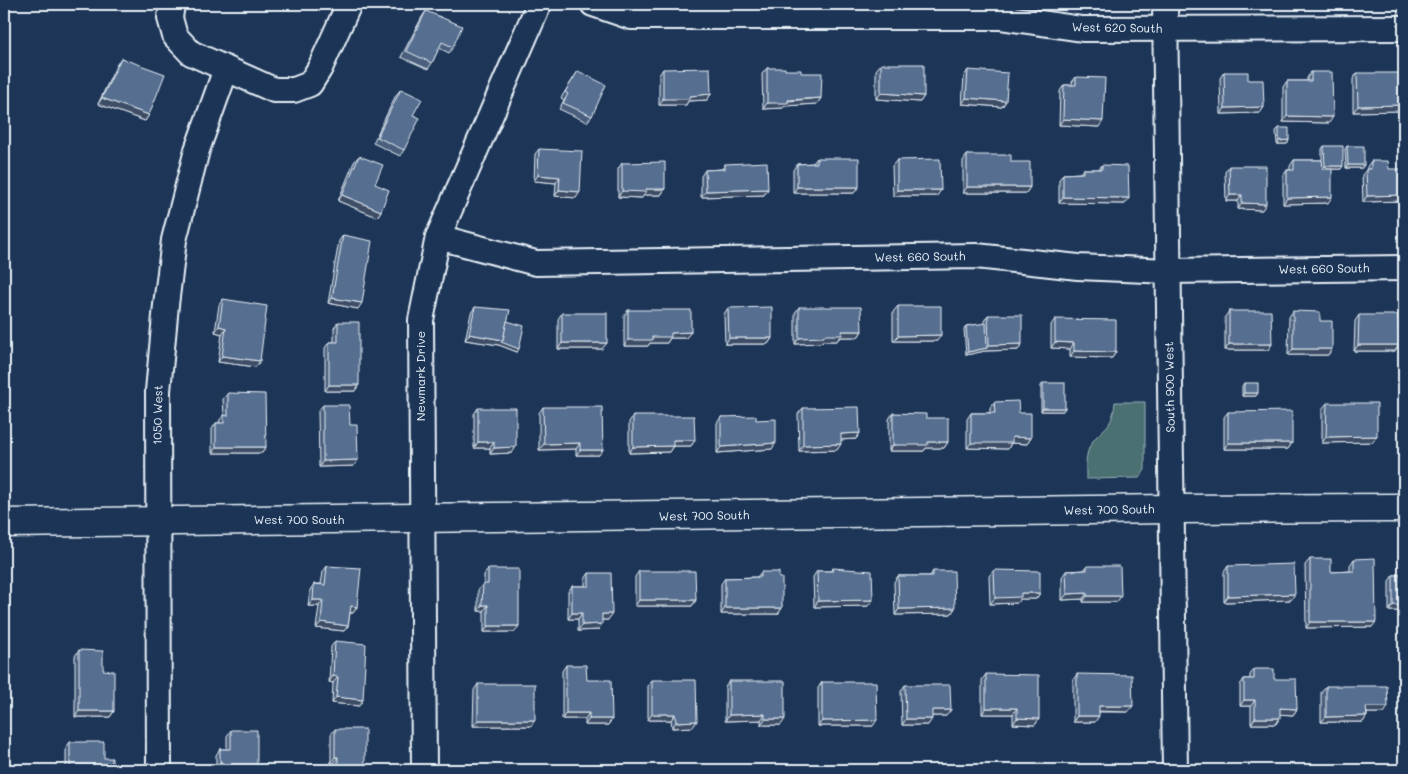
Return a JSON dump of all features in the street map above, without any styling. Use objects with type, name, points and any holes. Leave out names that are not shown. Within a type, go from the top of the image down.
[{"type":"street","points":[[172,4],[170,18],[175,36],[191,53],[274,90],[294,90],[310,84],[320,68],[349,4]]},
{"type":"street","name":"Newmark Drive","points":[[424,770],[421,320],[438,237],[539,4]]},
{"type":"street","name":"West 620 South","points":[[593,4],[631,17],[901,10],[1000,17],[1082,29],[1404,28]]},
{"type":"street","name":"South 900 West","points":[[1165,4],[1175,770]]},
{"type":"street","name":"1050 West","points":[[160,770],[158,391],[174,240],[198,150],[226,69]]},
{"type":"street","name":"West 660 South","points":[[438,237],[536,263],[976,256],[1078,267],[1169,271],[1404,268]]},
{"type":"street","name":"West 700 South","points":[[4,523],[1404,508]]},
{"type":"green space","points":[[1115,402],[1145,402],[1145,470],[1139,478],[1086,479],[1086,459],[1089,448],[1108,425]]},
{"type":"building","points":[[426,11],[462,26],[453,47],[442,42],[432,63],[406,51]]},
{"type":"building","points":[[121,58],[165,74],[149,115],[102,98]]},
{"type":"building","points":[[881,64],[924,64],[924,96],[881,93]]},
{"type":"building","points":[[710,68],[711,94],[690,96],[690,99],[663,99],[663,69]]},
{"type":"building","points":[[767,68],[801,70],[801,73],[822,73],[821,98],[788,100],[788,103],[767,103]]},
{"type":"building","points":[[968,70],[1008,73],[1006,101],[966,98]]},
{"type":"building","points":[[578,71],[606,85],[592,116],[563,103],[568,94],[565,92]]},
{"type":"building","points":[[1224,72],[1248,72],[1248,80],[1263,80],[1264,107],[1225,108]]},
{"type":"building","points":[[1311,72],[1332,72],[1333,117],[1287,116],[1287,81],[1311,81]]},
{"type":"building","points":[[1357,73],[1402,73],[1403,105],[1358,106]]},
{"type":"building","points":[[1076,77],[1105,78],[1103,121],[1063,119],[1064,85],[1076,85]]},
{"type":"building","points":[[401,89],[422,99],[413,115],[420,118],[404,150],[377,137]]},
{"type":"building","points":[[1279,128],[1289,128],[1289,140],[1279,141]]},
{"type":"building","points":[[1324,146],[1343,146],[1343,166],[1325,166]]},
{"type":"building","points":[[1347,146],[1364,146],[1364,165],[1348,165]]},
{"type":"building","points":[[539,149],[582,151],[580,192],[559,190],[560,177],[538,175]]},
{"type":"building","points":[[967,155],[1011,155],[1011,162],[1030,162],[1030,187],[967,187]]},
{"type":"building","points":[[359,156],[383,165],[375,184],[389,190],[381,211],[342,195]]},
{"type":"building","points":[[817,158],[859,158],[859,187],[797,187],[797,164],[817,163]]},
{"type":"building","points":[[940,159],[941,190],[897,190],[897,160]]},
{"type":"building","points":[[1294,160],[1322,160],[1323,169],[1332,169],[1332,197],[1287,198],[1287,170],[1294,170]]},
{"type":"building","points":[[1371,161],[1388,161],[1389,169],[1404,169],[1404,195],[1367,196],[1366,169],[1371,169]]},
{"type":"building","points":[[665,162],[665,189],[646,189],[646,192],[622,191],[622,163]]},
{"type":"building","points":[[767,162],[768,189],[706,191],[705,170],[725,169],[725,164]]},
{"type":"building","points":[[1102,165],[1128,166],[1129,198],[1063,197],[1063,174],[1083,173],[1083,169],[1102,169]]},
{"type":"building","points":[[1229,166],[1266,166],[1266,204],[1242,203],[1242,195],[1230,195]]},
{"type":"building","points":[[343,235],[372,241],[362,303],[332,298]]},
{"type":"building","points":[[223,299],[267,306],[260,361],[222,356],[226,328],[219,326]]},
{"type":"building","points":[[898,306],[941,306],[941,335],[898,336]]},
{"type":"building","points":[[475,307],[510,310],[503,340],[469,334]]},
{"type":"building","points":[[772,307],[772,338],[729,338],[728,308]]},
{"type":"building","points":[[799,307],[861,307],[862,331],[842,331],[842,335],[799,338]]},
{"type":"building","points":[[628,310],[691,310],[691,332],[671,333],[671,337],[652,337],[652,340],[628,340]]},
{"type":"building","points":[[1229,311],[1271,311],[1272,344],[1229,344]]},
{"type":"building","points":[[1293,311],[1320,312],[1320,321],[1332,321],[1332,349],[1293,349]]},
{"type":"building","points":[[562,313],[607,313],[607,343],[562,343]]},
{"type":"building","points":[[988,315],[1022,315],[1022,344],[989,345]]},
{"type":"building","points":[[1359,315],[1398,315],[1399,345],[1358,345]]},
{"type":"building","points":[[1055,319],[1116,320],[1116,352],[1074,351],[1074,343],[1055,342]]},
{"type":"building","points":[[507,321],[524,326],[519,349],[501,342]]},
{"type":"building","points":[[338,322],[359,322],[359,385],[329,385],[329,342],[338,342]]},
{"type":"building","points":[[986,323],[987,348],[968,352],[966,326]]},
{"type":"building","points":[[1043,383],[1065,383],[1065,408],[1043,408]]},
{"type":"building","points":[[1244,383],[1258,383],[1258,393],[1244,393]]},
{"type":"building","points":[[228,393],[265,394],[266,447],[216,447],[216,423],[224,423],[224,415],[228,416]]},
{"type":"building","points":[[1018,401],[1019,413],[1031,413],[1031,438],[1012,437],[1012,443],[971,443],[971,413],[995,413],[994,402]]},
{"type":"building","points":[[1327,403],[1377,403],[1377,436],[1326,437]]},
{"type":"building","points":[[323,405],[349,405],[350,425],[357,425],[358,460],[323,461]]},
{"type":"building","points":[[543,407],[602,407],[603,450],[580,450],[580,443],[544,444]]},
{"type":"building","points":[[859,407],[860,433],[841,434],[841,444],[803,445],[803,408]]},
{"type":"building","points":[[478,408],[516,408],[516,447],[494,448],[494,442],[478,442]]},
{"type":"building","points":[[1292,411],[1292,443],[1228,443],[1228,412]]},
{"type":"building","points":[[893,413],[926,414],[926,418],[948,418],[948,442],[928,442],[928,445],[893,445]]},
{"type":"building","points":[[633,416],[694,416],[695,440],[673,440],[673,446],[633,447]]},
{"type":"building","points":[[756,416],[756,420],[776,419],[776,443],[721,447],[721,417]]},
{"type":"building","points":[[1375,558],[1376,622],[1310,622],[1310,559],[1331,559],[1331,572],[1354,571],[1354,559]]},
{"type":"building","points":[[1294,564],[1295,594],[1228,596],[1228,566]]},
{"type":"building","points":[[327,566],[361,568],[357,607],[351,606],[348,626],[321,622],[323,600],[313,600],[314,584],[325,585]]},
{"type":"building","points":[[1087,566],[1120,566],[1121,596],[1087,596],[1087,593],[1067,594],[1066,571],[1087,570]]},
{"type":"building","points":[[833,568],[872,571],[873,600],[818,601],[817,571],[833,571]]},
{"type":"building","points":[[488,569],[519,569],[519,626],[488,626],[488,605],[482,605],[483,584],[488,584]]},
{"type":"building","points":[[994,570],[1040,571],[1040,593],[1021,593],[1021,597],[995,598]]},
{"type":"building","points":[[639,571],[695,571],[696,600],[639,600]]},
{"type":"building","points":[[933,571],[954,571],[955,608],[899,609],[898,576],[933,576]]},
{"type":"building","points":[[761,572],[779,572],[779,578],[782,578],[782,608],[725,608],[725,578],[761,577]]},
{"type":"building","points":[[589,573],[611,573],[612,614],[602,614],[602,624],[582,625],[582,613],[572,613],[572,586],[589,586]]},
{"type":"building","points":[[1393,575],[1404,575],[1404,606],[1393,605]]},
{"type":"building","points":[[335,641],[366,644],[363,700],[336,697],[338,677],[333,676]]},
{"type":"building","points":[[79,650],[103,651],[103,670],[114,671],[114,711],[79,711]]},
{"type":"building","points":[[566,665],[586,665],[587,680],[611,680],[612,719],[589,719],[589,713],[566,713]]},
{"type":"building","points":[[1254,669],[1274,669],[1274,679],[1296,679],[1297,709],[1280,708],[1280,718],[1255,718],[1255,700],[1244,700],[1244,679],[1254,679]]},
{"type":"building","points":[[986,674],[1039,675],[1039,719],[1017,718],[1017,708],[986,708]]},
{"type":"building","points":[[1077,674],[1132,675],[1133,706],[1099,706],[1099,716],[1077,716]]},
{"type":"building","points":[[652,680],[696,680],[697,721],[676,722],[675,714],[652,714]]},
{"type":"building","points":[[729,681],[785,681],[785,719],[765,719],[765,714],[729,715]]},
{"type":"building","points":[[822,682],[876,682],[877,720],[822,721]]},
{"type":"building","points":[[478,684],[535,684],[535,720],[478,720]]},
{"type":"building","points":[[905,685],[950,685],[951,710],[932,710],[932,719],[906,719]]},
{"type":"building","points":[[1326,686],[1387,686],[1388,707],[1366,707],[1367,716],[1326,717]]},
{"type":"building","points":[[335,729],[365,729],[365,770],[338,770],[338,757],[335,757]]},
{"type":"building","points":[[231,730],[257,730],[257,770],[222,770],[220,749],[231,749]]},
{"type":"building","points":[[70,742],[104,742],[104,758],[112,758],[112,770],[70,770]]}]
